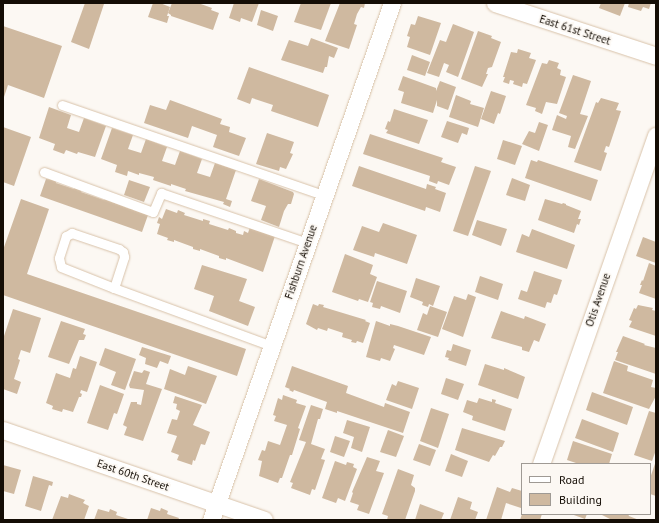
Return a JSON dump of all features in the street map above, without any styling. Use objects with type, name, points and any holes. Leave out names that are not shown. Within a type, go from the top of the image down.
[{"type":"street","name":"Fishburn Avenue","points":[[210,520],[392,3]]},
{"type":"street","name":"East 61st Street","points":[[495,3],[656,56]]},
{"type":"street","name":"Otis Avenue","points":[[541,463],[656,136]]},
{"type":"street","name":"East 60th Street","points":[[3,430],[264,520]]},
{"type":"lane","points":[[62,105],[324,195]]},
{"type":"lane","points":[[44,172],[154,212],[161,193],[308,243]]},
{"type":"lane","points":[[114,288],[124,257],[123,252],[119,249],[72,233],[66,236],[59,258],[61,267],[114,288],[272,346]]},
{"type":"building","points":[[85,3],[104,4],[89,49],[71,42]]},
{"type":"building","points":[[153,3],[160,3],[170,7],[167,16],[169,16],[167,23],[148,17]]},
{"type":"building","points":[[172,3],[198,3],[212,8],[211,10],[219,13],[213,30],[171,16],[168,13]]},
{"type":"building","points":[[234,3],[259,3],[252,22],[241,18],[240,22],[229,18]]},
{"type":"building","points":[[301,3],[331,3],[321,30],[294,22]]},
{"type":"building","points":[[340,3],[365,3],[364,8],[361,7],[357,14],[354,24],[357,25],[349,49],[325,41]]},
{"type":"building","points":[[601,3],[625,3],[620,16],[599,8]]},
{"type":"building","points":[[629,3],[651,3],[649,9],[643,7],[641,11],[628,7]]},
{"type":"building","points":[[261,10],[278,16],[273,31],[257,25]]},
{"type":"building","points":[[418,16],[441,23],[430,55],[407,47],[410,37],[407,36],[411,24],[415,25]]},
{"type":"building","points":[[453,24],[474,32],[458,77],[446,72],[449,65],[444,63],[439,77],[427,73],[440,40],[446,42]]},
{"type":"building","points":[[3,26],[62,46],[44,98],[8,85],[3,100]]},
{"type":"building","points":[[478,31],[492,36],[491,38],[501,42],[492,67],[488,68],[486,74],[488,74],[482,87],[461,79]]},
{"type":"building","points":[[311,38],[338,48],[334,58],[329,56],[327,67],[325,67],[323,73],[281,60],[289,40],[308,46]]},
{"type":"building","points":[[518,49],[531,53],[529,58],[536,60],[527,84],[523,83],[522,87],[513,84],[514,81],[510,80],[509,84],[503,82],[505,77],[503,77],[511,52],[517,53]]},
{"type":"building","points":[[412,55],[430,62],[425,76],[407,70]]},
{"type":"building","points":[[549,60],[559,63],[557,68],[561,70],[560,75],[566,77],[557,104],[546,102],[542,114],[535,111],[536,108],[526,105],[542,63],[547,64]]},
{"type":"building","points":[[249,67],[329,95],[318,127],[271,111],[273,105],[252,98],[250,104],[237,99]]},
{"type":"building","points":[[573,75],[591,81],[580,114],[588,116],[575,149],[568,147],[571,136],[552,130],[557,115],[566,119],[567,116],[559,113]]},
{"type":"building","points":[[403,76],[436,88],[436,91],[440,81],[456,87],[448,110],[437,106],[437,100],[433,113],[401,103],[404,92],[398,90]]},
{"type":"building","points":[[491,91],[506,96],[500,114],[498,113],[494,124],[481,119]]},
{"type":"building","points":[[456,95],[471,101],[470,104],[484,108],[478,127],[449,117]]},
{"type":"building","points":[[601,98],[619,103],[616,110],[621,111],[609,147],[606,146],[604,152],[607,153],[601,171],[574,162],[596,102],[598,103]]},
{"type":"building","points":[[170,100],[222,119],[220,124],[230,127],[229,132],[246,138],[239,156],[213,147],[217,135],[192,126],[188,138],[144,123],[150,105],[166,110]]},
{"type":"building","points":[[49,107],[71,115],[67,128],[79,132],[84,118],[106,126],[95,157],[78,152],[77,154],[66,150],[64,154],[53,150],[55,144],[39,138]]},
{"type":"building","points":[[394,109],[428,120],[419,144],[386,133],[388,130],[385,129],[388,121],[390,122]]},
{"type":"building","points":[[447,121],[469,128],[467,135],[462,133],[458,143],[441,137]]},
{"type":"building","points":[[539,122],[548,125],[539,151],[522,144],[529,131],[535,133]]},
{"type":"building","points":[[3,127],[31,137],[14,186],[3,182]]},
{"type":"building","points":[[112,128],[133,135],[128,149],[141,153],[146,139],[167,147],[162,161],[175,165],[180,151],[202,159],[197,173],[210,177],[215,163],[236,170],[226,199],[232,201],[230,207],[223,204],[224,202],[185,191],[186,189],[171,184],[171,186],[153,180],[154,177],[139,173],[139,175],[128,171],[127,176],[115,172],[117,165],[101,159]]},
{"type":"building","points":[[267,133],[294,142],[290,153],[293,154],[286,169],[280,167],[279,171],[256,164]]},
{"type":"building","points":[[370,134],[443,158],[441,162],[456,167],[449,185],[438,181],[437,184],[429,181],[430,176],[363,154]]},
{"type":"building","points":[[503,140],[522,146],[515,165],[497,159]]},
{"type":"building","points":[[531,160],[537,162],[538,160],[598,180],[591,201],[525,178]]},
{"type":"building","points":[[359,166],[426,189],[427,184],[436,187],[435,189],[446,193],[440,212],[426,207],[425,211],[352,186]]},
{"type":"building","points":[[475,166],[491,171],[468,236],[453,231]]},
{"type":"building","points":[[512,178],[530,185],[525,201],[506,195]]},
{"type":"building","points":[[46,179],[56,180],[56,183],[74,189],[74,187],[82,190],[81,192],[104,200],[105,198],[113,200],[112,202],[130,209],[130,206],[134,208],[133,210],[148,215],[142,232],[40,196]]},
{"type":"building","points":[[259,179],[293,192],[294,194],[291,204],[288,204],[284,211],[279,227],[261,220],[266,206],[251,201]]},
{"type":"building","points":[[129,180],[150,187],[144,202],[124,195]]},
{"type":"building","points":[[21,199],[49,209],[27,274],[246,349],[237,376],[3,295],[3,250]]},
{"type":"building","points":[[545,199],[566,204],[581,211],[578,219],[581,219],[579,225],[577,224],[574,233],[538,220]]},
{"type":"building","points":[[166,209],[177,213],[178,210],[185,213],[184,215],[203,221],[203,219],[210,221],[209,224],[228,230],[229,228],[236,231],[236,233],[243,235],[244,231],[248,233],[251,224],[276,233],[263,272],[226,258],[226,260],[219,258],[219,256],[200,249],[200,251],[193,249],[193,247],[174,240],[174,242],[167,240],[168,238],[157,234],[160,224],[157,223],[159,217],[162,219]]},
{"type":"building","points":[[477,220],[507,229],[501,246],[472,235]]},
{"type":"building","points":[[383,223],[417,235],[407,264],[375,253],[374,257],[353,250],[362,226],[379,232]]},
{"type":"building","points":[[532,229],[575,245],[567,269],[516,252],[522,234],[529,237]]},
{"type":"building","points":[[643,237],[656,242],[656,263],[636,256]]},
{"type":"building","points":[[345,254],[373,265],[370,274],[377,277],[368,302],[359,299],[358,301],[332,292]]},
{"type":"building","points":[[649,263],[656,266],[656,299],[639,293],[642,285],[640,285],[642,280],[643,281]]},
{"type":"building","points":[[202,265],[247,279],[239,301],[255,307],[248,326],[209,311],[214,296],[194,289]]},
{"type":"building","points":[[534,271],[562,280],[557,295],[554,294],[551,303],[547,302],[545,308],[518,299],[521,290],[527,292]]},
{"type":"building","points":[[480,276],[503,284],[498,300],[475,292]]},
{"type":"building","points":[[416,278],[440,286],[433,306],[429,304],[428,307],[422,305],[423,302],[410,297]]},
{"type":"building","points":[[377,281],[407,291],[400,313],[381,306],[380,309],[372,307],[373,303],[370,302]]},
{"type":"building","points":[[468,294],[476,297],[463,337],[442,329],[454,296],[466,300]]},
{"type":"building","points":[[313,304],[318,306],[319,304],[324,305],[323,307],[366,320],[365,321],[370,323],[363,343],[357,341],[356,343],[351,342],[352,340],[342,337],[343,333],[328,328],[327,331],[318,328],[317,330],[306,324]]},
{"type":"building","points":[[638,305],[653,308],[652,310],[656,311],[656,336],[629,327],[632,321],[629,320],[634,308],[636,309]]},
{"type":"building","points":[[430,306],[447,312],[438,337],[417,330],[423,313],[427,315]]},
{"type":"building","points":[[13,309],[41,318],[30,353],[21,350],[18,359],[20,360],[14,379],[21,382],[17,394],[3,389],[3,339]]},
{"type":"building","points":[[501,311],[524,319],[525,316],[546,324],[539,342],[534,340],[529,352],[522,350],[522,347],[491,338]]},
{"type":"building","points":[[61,321],[85,329],[83,334],[86,335],[84,340],[79,340],[69,364],[48,357]]},
{"type":"building","points":[[376,321],[390,326],[390,324],[398,326],[431,337],[424,355],[394,345],[393,348],[395,349],[390,361],[381,358],[380,361],[366,357]]},
{"type":"building","points":[[623,336],[645,344],[644,345],[656,348],[656,374],[615,360],[618,352],[616,352]]},
{"type":"building","points":[[453,344],[471,350],[466,366],[448,360],[449,358],[445,357],[447,350],[451,351]]},
{"type":"building","points":[[142,347],[171,356],[168,364],[160,361],[157,368],[145,364],[146,358],[139,355]]},
{"type":"building","points":[[105,348],[136,359],[125,390],[111,385],[116,372],[99,365]]},
{"type":"building","points":[[80,356],[97,362],[87,392],[81,390],[81,397],[79,397],[73,412],[63,409],[62,412],[52,409],[53,406],[46,403],[56,373],[70,378],[73,368],[76,369]]},
{"type":"building","points":[[614,361],[628,366],[627,371],[653,380],[651,387],[656,388],[656,396],[649,409],[603,393]]},
{"type":"building","points":[[485,364],[504,370],[504,368],[525,377],[518,399],[478,385]]},
{"type":"building","points":[[188,366],[217,376],[206,404],[164,389],[170,369],[185,375]]},
{"type":"building","points":[[292,366],[348,386],[346,393],[384,407],[385,403],[410,412],[403,433],[337,411],[337,413],[325,409],[327,402],[294,390],[293,392],[289,390],[290,389],[285,387]]},
{"type":"building","points":[[144,370],[150,372],[146,384],[162,389],[143,441],[124,435],[127,427],[123,425],[131,402],[137,402],[137,404],[141,405],[144,390],[130,388],[129,385],[134,371],[142,373]]},
{"type":"building","points":[[446,378],[464,384],[458,400],[441,394]]},
{"type":"building","points":[[398,381],[419,388],[412,409],[386,400],[392,384],[396,386]]},
{"type":"building","points":[[100,385],[124,394],[117,414],[114,413],[108,430],[87,423]]},
{"type":"building","points":[[592,392],[633,407],[627,425],[586,410]]},
{"type":"building","points":[[283,395],[297,400],[296,403],[306,406],[298,428],[300,429],[292,455],[290,455],[282,478],[280,478],[278,483],[259,476],[262,461],[258,460],[262,450],[265,451],[268,441],[280,445],[287,425],[274,421],[276,416],[273,415],[278,398],[282,400]]},
{"type":"building","points":[[175,396],[202,405],[193,425],[210,432],[205,445],[201,444],[192,465],[177,460],[179,455],[171,452],[177,436],[167,433],[172,419],[177,420],[180,411],[176,409],[177,404],[173,403]]},
{"type":"building","points":[[479,398],[492,402],[492,399],[496,400],[495,403],[512,409],[505,431],[472,420],[473,416],[463,412],[467,400],[477,403]]},
{"type":"building","points":[[311,405],[323,409],[320,419],[318,419],[311,444],[325,449],[321,459],[325,460],[315,490],[312,489],[310,495],[291,488],[293,483],[290,482],[306,442],[299,440]]},
{"type":"building","points":[[431,408],[449,414],[438,448],[420,441]]},
{"type":"building","points":[[649,411],[656,413],[656,450],[652,461],[634,455]]},
{"type":"building","points":[[582,419],[619,433],[613,452],[575,438]]},
{"type":"building","points":[[347,420],[370,427],[362,452],[351,448],[354,437],[343,433]]},
{"type":"building","points":[[462,428],[505,441],[502,447],[500,447],[495,456],[493,455],[489,462],[455,450]]},
{"type":"building","points":[[388,430],[404,436],[396,457],[380,452]]},
{"type":"building","points":[[335,436],[350,441],[344,457],[330,452]]},
{"type":"building","points":[[573,441],[612,454],[609,463],[576,463],[567,460]]},
{"type":"building","points":[[419,444],[436,450],[430,466],[413,460]]},
{"type":"building","points":[[451,454],[468,461],[462,477],[445,471]]},
{"type":"building","points":[[367,457],[380,461],[376,471],[384,473],[369,514],[357,510],[359,505],[350,502],[352,492]]},
{"type":"building","points":[[335,461],[346,465],[347,462],[354,464],[353,467],[357,469],[345,501],[338,498],[336,503],[322,498]]},
{"type":"building","points":[[656,461],[656,496],[651,494],[651,475]]},
{"type":"building","points":[[3,465],[21,470],[14,494],[3,491]]},
{"type":"building","points":[[398,469],[414,475],[411,485],[415,488],[415,491],[405,520],[387,520],[388,516],[382,514]]},
{"type":"building","points":[[33,476],[53,482],[52,486],[49,485],[41,511],[25,506]]},
{"type":"building","points":[[497,487],[510,492],[512,488],[521,491],[521,508],[506,503],[501,520],[486,520]]},
{"type":"building","points":[[69,494],[85,500],[83,503],[89,506],[84,520],[52,520],[61,496],[68,498]]},
{"type":"building","points":[[458,497],[472,502],[470,509],[478,512],[475,520],[450,520]]},
{"type":"building","points":[[420,504],[444,513],[441,520],[415,520]]},
{"type":"building","points":[[151,508],[160,511],[161,508],[168,511],[167,514],[179,518],[178,520],[147,520]]},
{"type":"building","points":[[98,509],[109,512],[110,509],[117,512],[116,515],[131,520],[94,520]]},
{"type":"building","points":[[522,515],[542,515],[540,520],[520,520]]},
{"type":"building","points":[[574,515],[587,515],[585,519]]},
{"type":"building","points":[[602,515],[628,515],[639,520],[612,520]]}]
